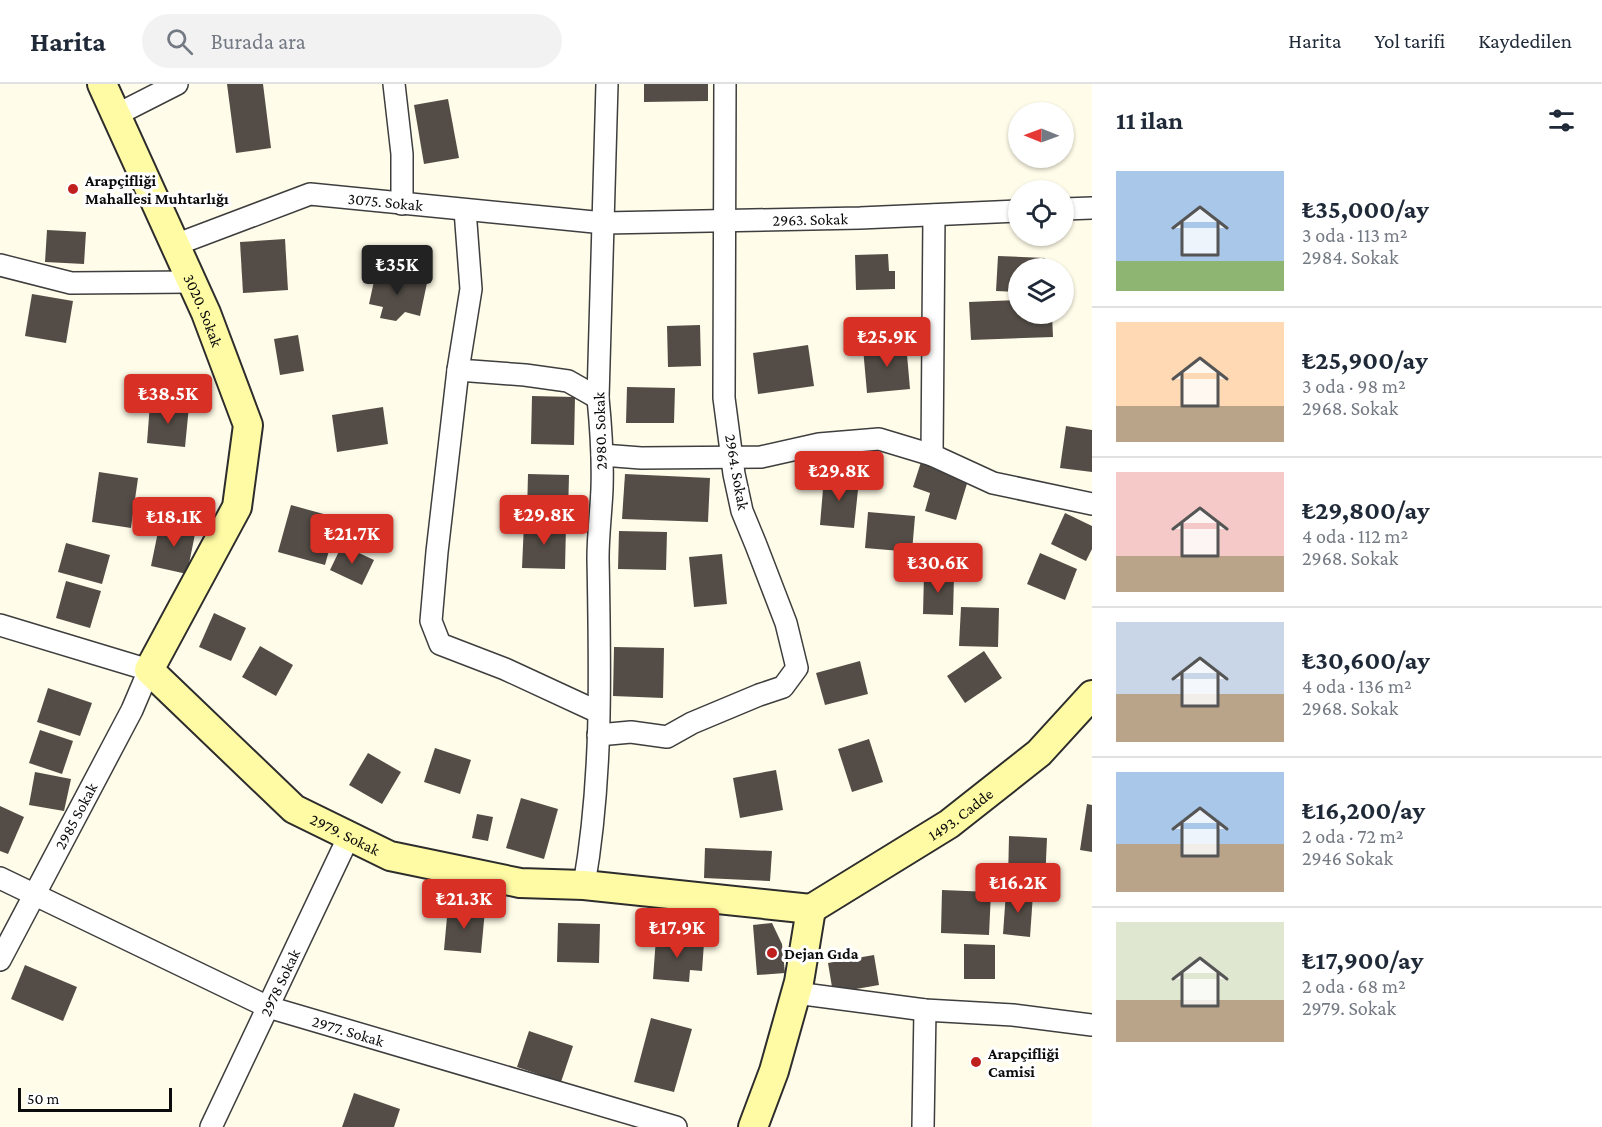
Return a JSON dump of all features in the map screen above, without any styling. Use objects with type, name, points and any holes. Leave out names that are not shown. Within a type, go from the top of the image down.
[{"type":"street","name":"3020. Sokak","points":[[102,84],[206,313],[248,425],[237,507],[149,670]]},
{"type":"street","points":[[116,115],[177,84]]},
{"type":"street","points":[[394,84],[402,154],[402,204]]},
{"type":"street","name":"2980. Sokak","points":[[584,885],[596,790],[598,735],[600,613],[598,554],[602,455],[598,398],[607,84]]},
{"type":"street","name":"2964. Sokak","points":[[598,735],[631,732],[667,737],[692,723],[783,687],[797,668],[786,623],[742,511],[724,398],[725,84]]},
{"type":"street","name":"3075. Sokak","points":[[175,245],[310,194],[604,223]]},
{"type":"street","points":[[1074,209],[1092,208]]},
{"type":"street","points":[[465,210],[471,289],[458,370],[431,621],[440,644],[505,669],[598,712]]},
{"type":"street","name":"2963. Sokak","points":[[604,223],[1008,211]]},
{"type":"street","points":[[932,455],[934,215]]},
{"type":"street","points":[[0,265],[71,283],[191,282]]},
{"type":"street","points":[[458,370],[568,381],[598,398]]},
{"type":"street","points":[[602,455],[641,458],[761,457],[819,444],[879,439],[932,455],[993,483],[1092,504]]},
{"type":"street","points":[[0,625],[149,670]]},
{"type":"street","name":"2979. Sokak","points":[[149,670],[294,809],[390,856],[520,883],[584,885],[811,909]]},
{"type":"street","name":"2985 Sokak","points":[[0,960],[132,710],[149,670]]},
{"type":"street","name":"1493. Cadde","points":[[811,909],[949,824],[1039,753],[1092,695]]},
{"type":"street","name":"2978 Sokak","points":[[211,1127],[349,836]]},
{"type":"street","name":"2977. Sokak","points":[[0,878],[268,1007],[676,1127]]},
{"type":"street","points":[[753,1127],[774,1071],[796,993],[811,909]]},
{"type":"street","points":[[796,993],[925,1010],[1013,1015],[1092,1025]]},
{"type":"street","points":[[923,1127],[925,1010]]},
{"type":"building","points":[[227,84],[263,84],[271,148],[236,153]]},
{"type":"building","points":[[644,84],[708,84],[708,101],[644,102]]},
{"type":"building","points":[[448,99],[459,158],[424,164],[414,105]]},
{"type":"building","points":[[47,230],[86,232],[84,264],[45,262]]},
{"type":"building","points":[[285,239],[288,290],[243,293],[240,242]]},
{"type":"building","points":[[888,254],[889,271],[895,271],[895,289],[856,290],[855,255]]},
{"type":"building","points":[[998,256],[1045,258],[1008,258],[1008,292],[996,291]]},
{"type":"building","points":[[376,272],[427,283],[420,316],[405,312],[396,321],[380,318],[383,307],[369,304]]},
{"type":"building","points":[[32,294],[73,301],[66,343],[25,336]]},
{"type":"building","points":[[1008,300],[1008,324],[1052,324],[1053,337],[971,340],[969,302]]},
{"type":"building","points":[[700,325],[701,366],[668,367],[667,326]]},
{"type":"building","points":[[298,335],[304,371],[280,375],[274,339]]},
{"type":"building","points":[[906,343],[910,389],[867,393],[863,348]]},
{"type":"building","points":[[808,345],[814,386],[758,394],[753,353]]},
{"type":"building","points":[[627,387],[675,388],[674,423],[626,423]]},
{"type":"building","points":[[532,396],[575,397],[574,445],[531,444]]},
{"type":"building","points":[[150,403],[189,406],[185,447],[147,443]]},
{"type":"building","points":[[383,407],[388,444],[337,452],[332,415]]},
{"type":"building","points":[[1066,426],[1092,430],[1092,472],[1060,468]]},
{"type":"building","points":[[921,462],[969,477],[956,520],[925,511],[930,493],[913,487]]},
{"type":"building","points":[[99,472],[138,478],[131,528],[92,522]]},
{"type":"building","points":[[528,474],[569,475],[568,515],[527,514]]},
{"type":"building","points":[[625,474],[710,478],[708,522],[622,519]]},
{"type":"building","points":[[824,477],[859,480],[854,528],[820,525]]},
{"type":"building","points":[[291,505],[338,518],[325,565],[278,552]]},
{"type":"building","points":[[868,512],[915,516],[912,552],[865,548]]},
{"type":"building","points":[[1065,513],[1092,526],[1092,549],[1086,561],[1051,544]]},
{"type":"building","points":[[160,522],[196,529],[187,574],[151,566]]},
{"type":"building","points":[[524,523],[566,525],[565,569],[522,568]]},
{"type":"building","points":[[619,531],[667,532],[666,570],[618,569]]},
{"type":"building","points":[[66,543],[110,555],[102,584],[58,572]]},
{"type":"building","points":[[342,545],[374,560],[362,585],[330,570]]},
{"type":"building","points":[[1040,553],[1077,569],[1065,600],[1027,584]]},
{"type":"building","points":[[722,554],[727,604],[694,607],[689,557]]},
{"type":"building","points":[[924,574],[954,575],[953,615],[923,614]]},
{"type":"building","points":[[66,581],[101,591],[90,628],[56,618]]},
{"type":"building","points":[[961,607],[999,608],[998,647],[959,646]]},
{"type":"building","points":[[214,613],[246,628],[231,661],[199,647]]},
{"type":"building","points":[[260,646],[293,665],[276,696],[242,677]]},
{"type":"building","points":[[614,647],[664,648],[663,698],[613,696]]},
{"type":"building","points":[[984,651],[1002,678],[965,703],[947,676]]},
{"type":"building","points":[[860,661],[868,694],[825,705],[816,673]]},
{"type":"building","points":[[48,688],[92,703],[80,736],[37,722]]},
{"type":"building","points":[[40,730],[73,741],[62,774],[29,763]]},
{"type":"building","points":[[869,739],[883,782],[852,792],[838,749]]},
{"type":"building","points":[[435,748],[471,760],[460,794],[424,782]]},
{"type":"building","points":[[368,753],[401,772],[382,804],[349,785]]},
{"type":"building","points":[[776,770],[783,810],[740,818],[733,778]]},
{"type":"building","points":[[35,772],[71,779],[64,811],[29,805]]},
{"type":"building","points":[[521,798],[558,809],[544,859],[506,848]]},
{"type":"building","points":[[1087,804],[1092,805],[1092,852],[1080,850]]},
{"type":"building","points":[[0,806],[24,817],[8,854],[0,851]]},
{"type":"building","points":[[477,814],[493,817],[488,841],[472,838]]},
{"type":"building","points":[[1009,836],[1047,838],[1045,883],[1008,881]]},
{"type":"building","points":[[705,848],[772,851],[770,881],[704,878]]},
{"type":"building","points":[[942,890],[991,892],[989,935],[941,933]]},
{"type":"building","points":[[1006,892],[1033,894],[1030,937],[1003,934]]},
{"type":"building","points":[[448,906],[485,910],[481,953],[444,950]]},
{"type":"building","points":[[558,923],[600,924],[599,963],[557,962]]},
{"type":"building","points":[[772,923],[782,944],[785,973],[757,975],[753,925]]},
{"type":"building","points":[[656,938],[704,943],[702,971],[690,970],[689,982],[653,979]]},
{"type":"building","points":[[964,944],[995,945],[995,979],[964,979]]},
{"type":"building","points":[[874,955],[879,985],[833,993],[828,963]]},
{"type":"building","points":[[25,965],[77,987],[63,1021],[11,999]]},
{"type":"building","points":[[651,1018],[692,1029],[674,1092],[634,1082]]},
{"type":"building","points":[[529,1031],[573,1046],[561,1082],[517,1067]]},
{"type":"building","points":[[354,1093],[400,1109],[394,1127],[342,1127]]},
{"type":"place","name":"Arapçifliği Mahallesi Muhtarlığı","points":[[73,189]]},
{"type":"place","name":"Dejan Gıda","points":[[772,953]]},
{"type":"place","name":"Arapçifliği Camisi","points":[[976,1062]]}]
